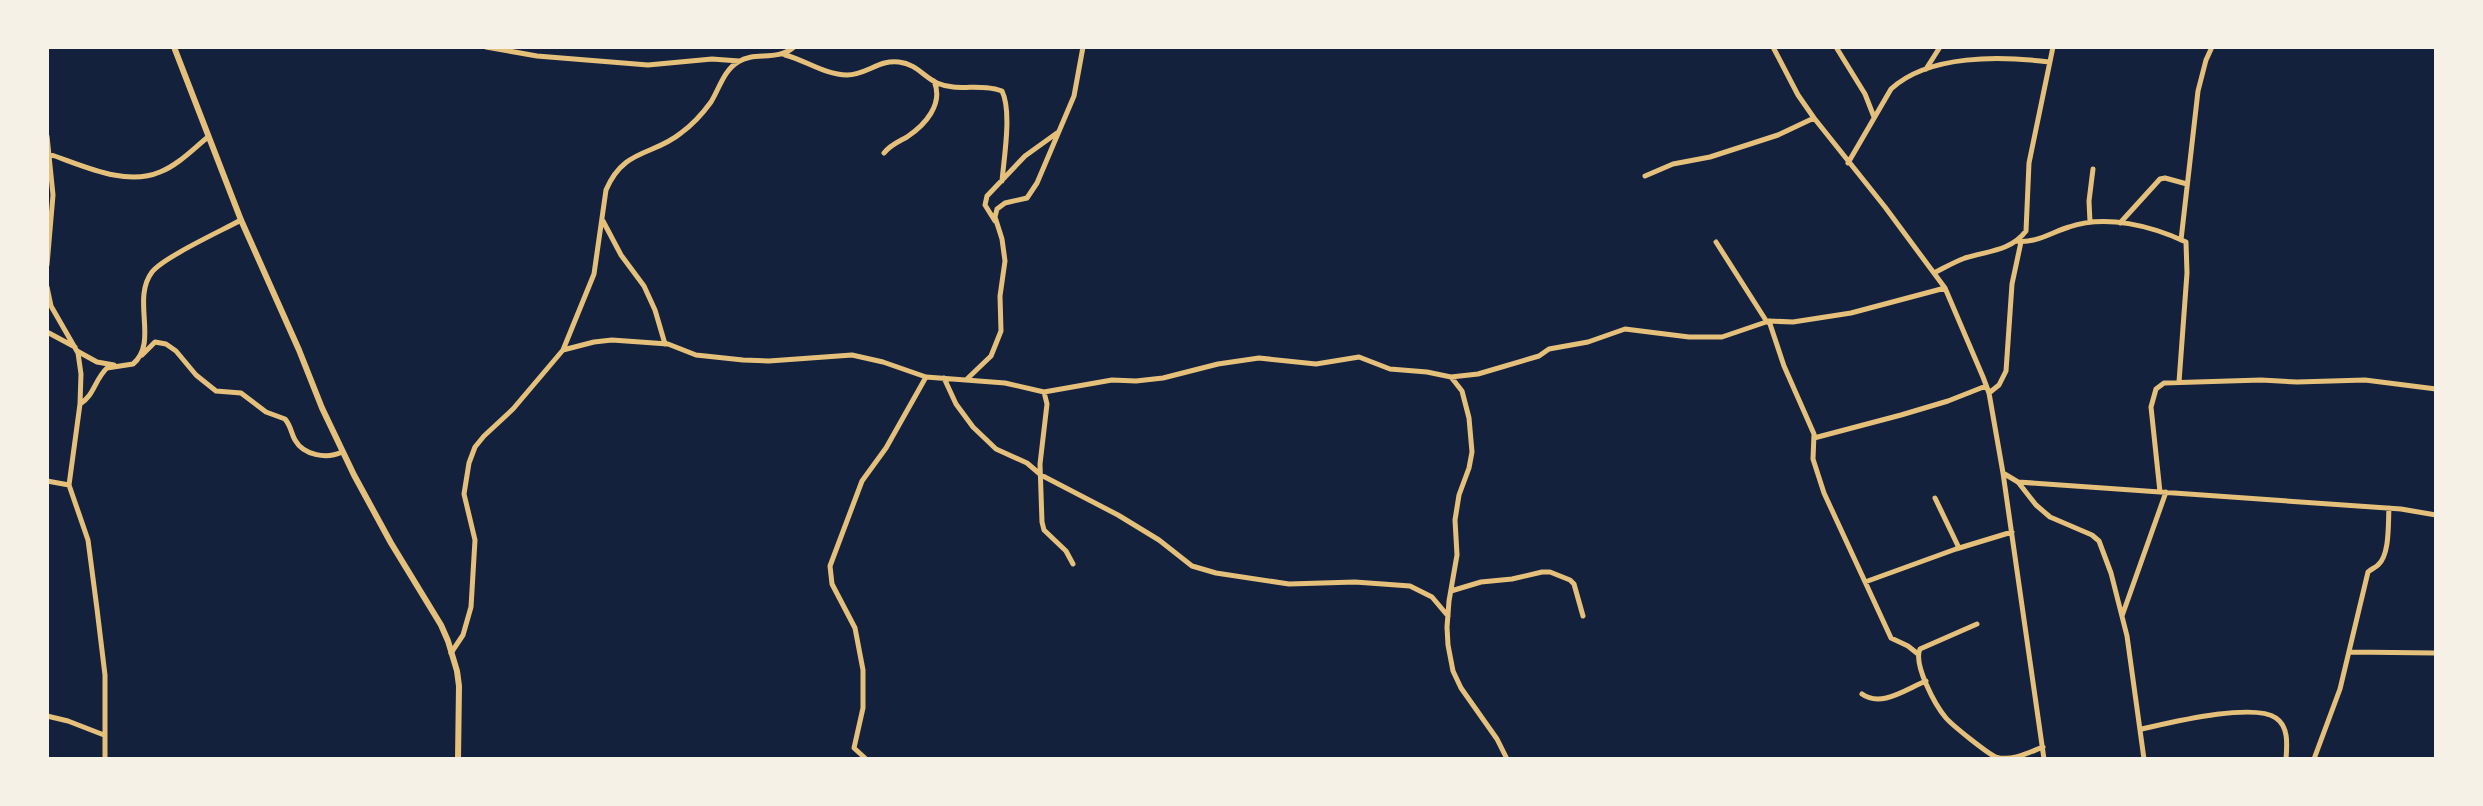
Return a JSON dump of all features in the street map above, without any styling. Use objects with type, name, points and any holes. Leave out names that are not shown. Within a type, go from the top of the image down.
[{"type":"street","points":[[174,47],[241,220],[342,452],[391,542],[441,625],[457,671],[459,686],[458,759]]},
{"type":"street","points":[[486,47],[504,52],[648,65],[712,59],[739,61],[785,55],[828,72],[849,75],[886,62],[897,61],[915,66],[934,81],[952,87],[1002,91],[1005,97],[1006,127],[1002,181]]},
{"type":"street","points":[[569,47],[569,58]]},
{"type":"street","points":[[785,55],[794,47]]},
{"type":"street","points":[[967,379],[991,356],[1002,331],[1000,296],[1005,261],[999,225],[995,217],[997,209],[1004,203],[1022,201],[1031,194],[1074,96],[1083,47]]},
{"type":"street","points":[[1773,47],[1814,118],[1945,288],[1989,393],[2044,759]]},
{"type":"street","points":[[1836,47],[1866,94],[1874,117]]},
{"type":"street","points":[[1927,69],[1940,47]]},
{"type":"street","points":[[1989,393],[1999,385],[2006,371],[2012,284],[2019,241],[2026,231],[2028,221],[2029,163],[2053,47]]},
{"type":"street","points":[[2181,240],[2198,91],[2212,47]]},
{"type":"street","points":[[1848,163],[1891,89],[1901,80],[1927,69],[1983,58],[2006,57],[2049,62]]},
{"type":"street","points":[[451,654],[463,635],[471,607],[475,540],[464,494],[469,463],[475,447],[513,409],[563,350],[594,274],[606,190],[619,168],[635,156],[681,134],[712,100],[727,74],[739,61]]},
{"type":"street","points":[[884,153],[888,147],[918,129],[934,108],[938,95],[934,81]]},
{"type":"street","points":[[1645,176],[1673,164],[1710,158],[1768,138],[1814,118]]},
{"type":"street","points":[[999,225],[988,211],[985,201],[1025,156],[1060,131]]},
{"type":"street","points":[[47,136],[52,195],[47,265]]},
{"type":"street","points":[[49,154],[115,175],[142,177],[165,170],[208,137]]},
{"type":"street","points":[[2090,222],[2093,169]]},
{"type":"street","points":[[2120,223],[2160,179],[2186,184]]},
{"type":"street","points":[[602,218],[621,256],[644,286],[655,310],[665,344]]},
{"type":"street","points":[[139,357],[145,331],[143,295],[152,272],[178,254],[241,220]]},
{"type":"street","points":[[1934,273],[1964,259],[1996,251],[2019,241],[2038,239],[2071,226],[2090,222],[2120,223],[2163,233],[2186,242],[2187,273],[2179,382]]},
{"type":"street","points":[[1716,242],[1768,322],[1814,438],[1813,458],[1824,493],[1891,638],[1918,654]]},
{"type":"street","points":[[47,287],[51,306],[76,349],[81,374],[80,404],[69,485],[88,540],[105,675],[105,759]]},
{"type":"street","points":[[563,350],[612,340],[665,344],[696,355],[743,360],[769,361],[852,355],[883,362],[926,377],[1005,383],[1044,392],[1112,380],[1163,378],[1218,364],[1259,358],[1316,364],[1359,357],[1390,369],[1451,377],[1478,374],[1539,356],[1549,349],[1588,342],[1625,329],[1708,338],[1722,337],[1768,322],[1793,322],[1851,313],[1945,288]]},
{"type":"street","points":[[47,332],[97,362],[117,365],[133,365],[155,342],[166,344],[177,351],[197,375],[216,391],[241,394],[266,412],[285,419],[294,439],[304,449],[327,456],[342,452]]},
{"type":"street","points":[[80,404],[90,396],[102,373],[117,365]]},
{"type":"street","points":[[854,759],[863,708],[863,670],[855,628],[832,584],[830,566],[862,481],[886,448],[926,377]]},
{"type":"street","points":[[1451,377],[1462,391],[1469,418],[1472,452],[1455,520],[1457,555],[1448,616],[1448,645],[1457,681],[1497,739],[1507,759]]},
{"type":"street","points":[[944,378],[956,404],[996,449],[1027,463],[1041,475],[1118,515],[1159,540],[1192,566],[1216,573],[1289,584],[1356,582],[1410,586],[1432,597],[1448,616]]},
{"type":"street","points":[[2122,616],[2163,492],[2152,433],[2152,396],[2164,383],[2365,380],[2436,389]]},
{"type":"street","points":[[1814,438],[1912,412],[1986,386]]},
{"type":"street","points":[[1044,392],[1047,404],[1041,475],[1044,530],[1061,545],[1073,565]]},
{"type":"street","points":[[2003,473],[2018,482],[2036,505],[2050,517],[2092,535],[2099,541],[2106,555],[2122,616],[2142,729],[2144,759]]},
{"type":"street","points":[[47,481],[69,485]]},
{"type":"street","points":[[2018,482],[2389,508],[2436,514]]},
{"type":"street","points":[[1935,498],[1959,548]]},
{"type":"street","points":[[2314,759],[2340,688],[2368,572],[2380,563],[2388,539],[2389,508]]},
{"type":"street","points":[[1865,582],[2012,532]]},
{"type":"street","points":[[1451,591],[1481,582],[1550,572],[1574,584],[1583,615]]},
{"type":"street","points":[[1977,624],[1920,649],[1917,659],[1926,681],[1947,719],[1997,758],[2017,757],[2043,747]]},
{"type":"street","points":[[2350,652],[2435,653]]},
{"type":"street","points":[[1862,694],[1874,701],[1882,700],[1926,681]]},
{"type":"street","points":[[2142,729],[2226,713],[2267,715],[2276,718],[2284,727],[2286,759]]},
{"type":"street","points":[[47,716],[68,720],[104,735]]},
{"type":"street","points":[[854,748],[866,759]]}]
